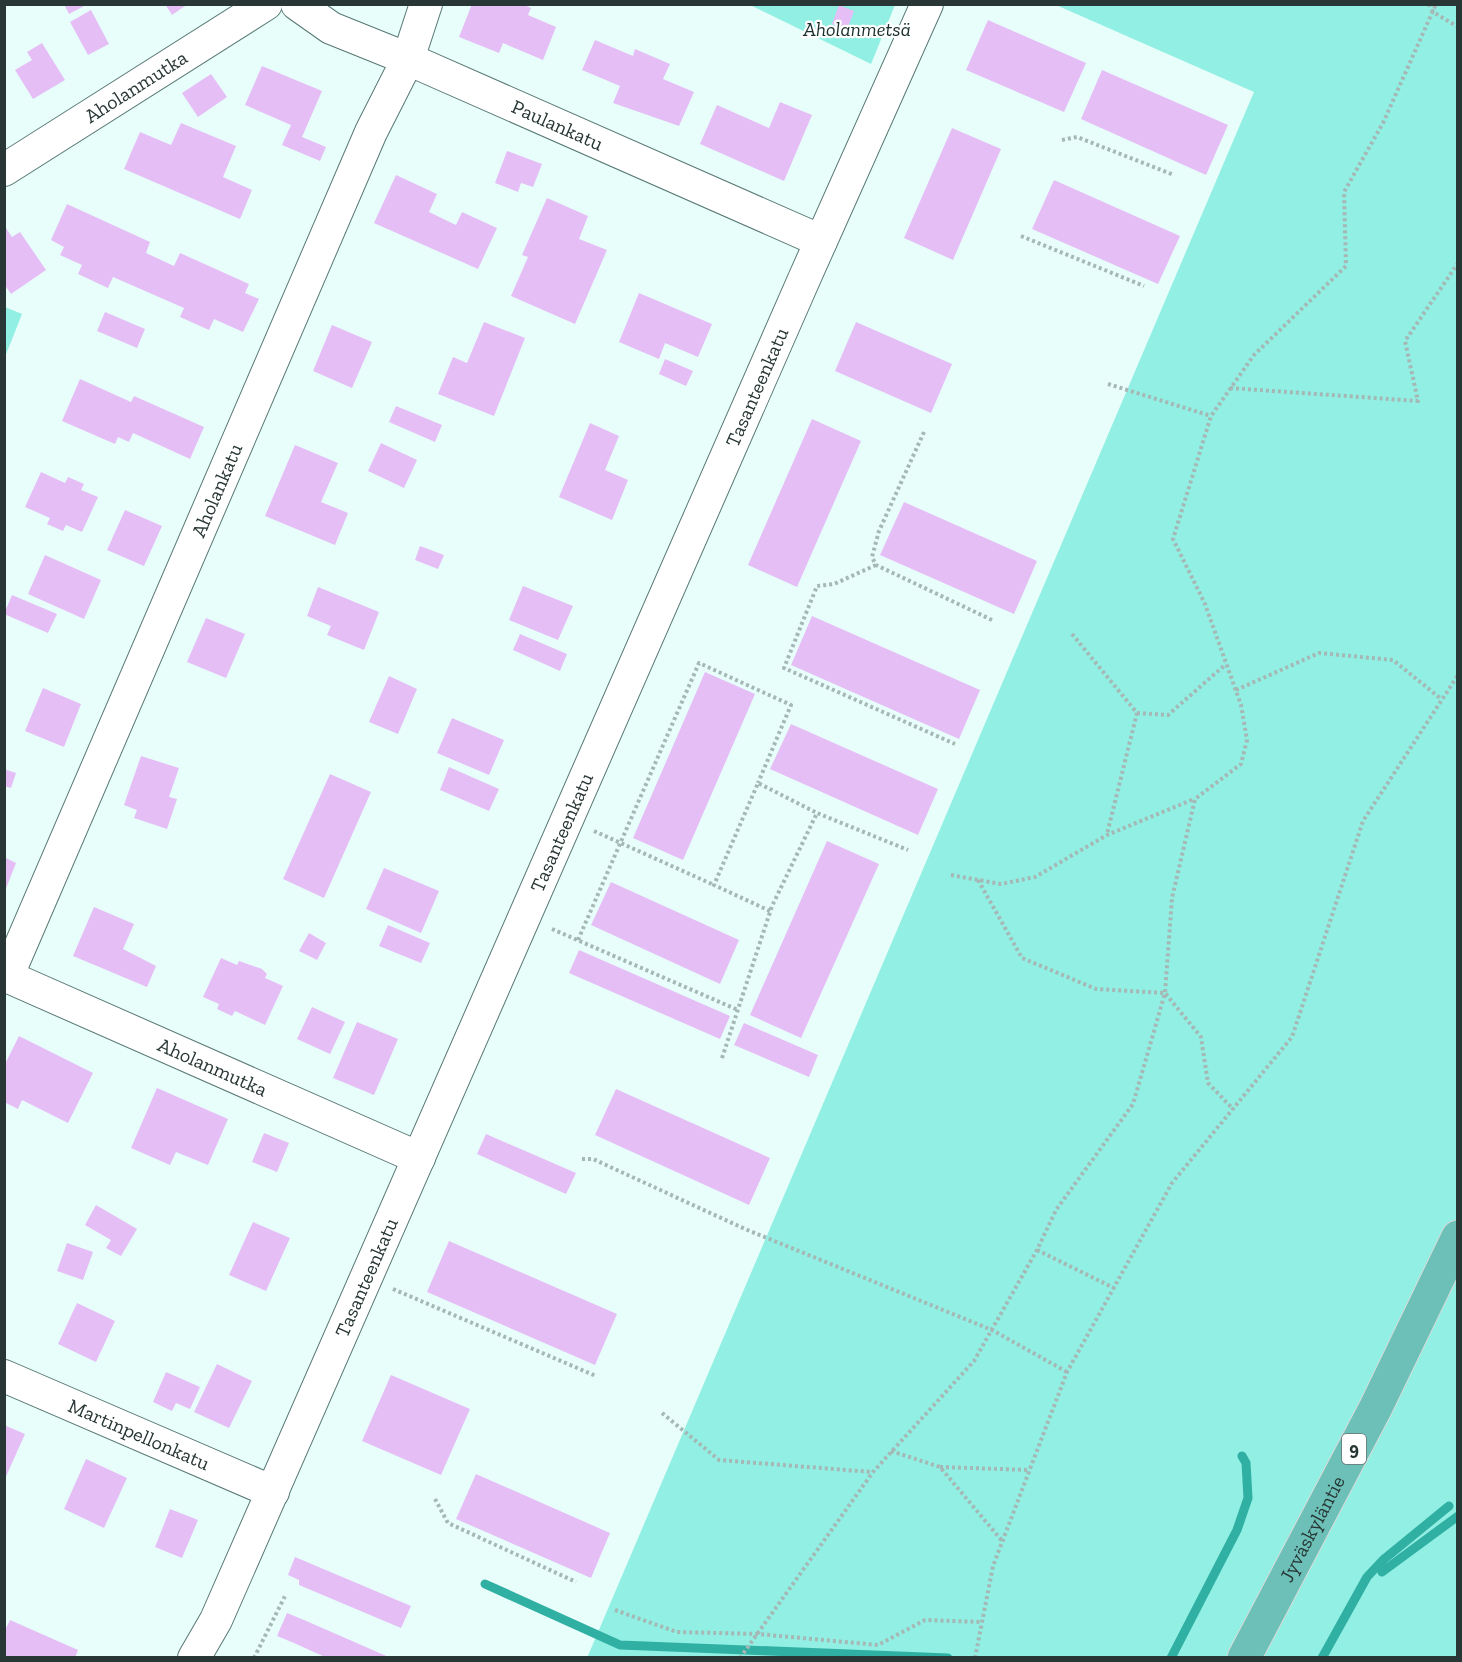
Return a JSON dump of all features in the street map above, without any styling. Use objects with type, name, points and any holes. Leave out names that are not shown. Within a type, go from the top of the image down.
[{"type":"highway","name":"Jyväskyläntie","points":[[1244,1658],[1376,1407],[1458,1237]]},
{"type":"street","name":"Aholanmutka","points":[[4,170],[266,4]]},
{"type":"street","name":"Paulankatu","points":[[297,4],[331,28],[408,59],[821,241]]},
{"type":"street","name":"Aholankatu","points":[[6,976],[371,132],[408,59],[426,4]]},
{"type":"street","name":"Tasanteenkatu","points":[[194,1658],[216,1620],[273,1492],[927,4]]},
{"type":"street","name":"Aholanmutka","points":[[6,976],[419,1158]]},
{"type":"street","name":"Martinpellonkatu","points":[[4,1376],[273,1492]]},
{"type":"path","points":[[1429,4],[1433,12],[1458,27]]},
{"type":"path","points":[[951,875],[1001,884],[1035,877],[1107,835],[1195,799],[1241,764],[1247,740],[1236,690],[1205,604],[1173,539],[1210,416],[1254,355],[1346,266],[1344,192],[1383,123],[1436,4]]},
{"type":"path","points":[[1062,140],[1077,137],[1174,175]]},
{"type":"path","points":[[1021,236],[1144,286]]},
{"type":"path","points":[[1230,388],[1418,401],[1405,340],[1458,263]]},
{"type":"path","points":[[1108,384],[1210,416]]},
{"type":"path","points":[[924,432],[879,531],[872,557],[876,566],[992,620]]},
{"type":"path","points":[[876,566],[834,584],[817,586],[784,668],[955,744]]},
{"type":"path","points":[[1072,634],[1137,713],[1168,714],[1226,664]]},
{"type":"path","points":[[1236,690],[1319,653],[1393,660],[1440,698]]},
{"type":"path","points":[[578,940],[699,663],[791,705],[714,885]]},
{"type":"path","points":[[975,1658],[993,1566],[1067,1372],[1172,1183],[1292,1037],[1363,821],[1440,698],[1458,675]]},
{"type":"path","points":[[1107,835],[1137,713]]},
{"type":"path","points":[[758,783],[817,813],[908,850]]},
{"type":"path","points":[[740,1658],[873,1472],[974,1361],[1037,1250],[1056,1209],[1133,1104],[1165,993],[1172,898],[1195,799]]},
{"type":"path","points":[[722,1058],[770,911],[817,813]]},
{"type":"path","points":[[588,829],[770,911]]},
{"type":"path","points":[[978,880],[1022,958],[1096,989],[1165,993],[1201,1037],[1208,1083],[1233,1109]]},
{"type":"path","points":[[546,927],[738,1010]]},
{"type":"path","points":[[582,1159],[593,1159],[745,1229],[992,1330],[1067,1372]]},
{"type":"path","points":[[1037,1250],[1114,1288]]},
{"type":"path","points":[[387,1286],[596,1376]]},
{"type":"path","points":[[662,1413],[718,1460],[873,1472]]},
{"type":"path","points":[[891,1451],[940,1467],[1030,1470]]},
{"type":"path","points":[[940,1467],[1003,1542]]},
{"type":"path","points":[[435,1499],[448,1523],[576,1582]]},
{"type":"path","points":[[254,1658],[286,1594]]},
{"type":"path","points":[[615,1610],[676,1632],[758,1634],[878,1646],[925,1620],[982,1622]]},
{"type":"green space","name":"Aholanmetsä","points":[[750,5],[895,5],[871,64]]},
{"type":"green space","points":[[1056,5],[1457,5],[1457,1657],[587,1658],[1254,92]]},
{"type":"green space","points":[[5,307],[22,314],[5,357]]},
{"type":"building","points":[[64,4],[83,4],[84,6],[69,14]]},
{"type":"building","points":[[165,4],[188,4],[172,15]]},
{"type":"building","points":[[472,4],[522,4],[531,8],[528,15],[556,27],[543,60],[503,43],[499,53],[459,37]]},
{"type":"building","points":[[839,5],[854,11],[847,30],[832,24]]},
{"type":"building","points":[[91,10],[109,44],[88,55],[70,22]]},
{"type":"building","points":[[988,20],[1086,63],[1064,112],[966,70]]},
{"type":"building","points":[[595,40],[633,56],[635,49],[670,64],[663,79],[694,92],[679,126],[613,103],[620,86],[582,70]]},
{"type":"building","points":[[42,43],[65,80],[33,99],[15,70],[32,60],[27,52]]},
{"type":"building","points":[[262,66],[322,91],[302,137],[326,147],[320,161],[282,145],[291,125],[245,105]]},
{"type":"building","points":[[1102,70],[1228,125],[1206,175],[1081,119]]},
{"type":"building","points":[[211,74],[227,97],[198,117],[182,93]]},
{"type":"building","points":[[780,102],[812,115],[784,181],[700,144],[717,105],[769,128]]},
{"type":"building","points":[[181,123],[236,146],[223,177],[252,190],[240,219],[124,169],[140,132],[171,145]]},
{"type":"building","points":[[952,128],[1001,149],[953,260],[904,238]]},
{"type":"building","points":[[507,151],[542,164],[533,187],[521,183],[518,192],[495,183]]},
{"type":"building","points":[[396,175],[437,194],[429,212],[456,225],[462,212],[497,228],[478,269],[374,223]]},
{"type":"building","points":[[1054,180],[1180,236],[1158,284],[1032,229]]},
{"type":"building","points":[[547,198],[588,216],[579,239],[607,250],[575,324],[511,296],[528,257],[522,255]]},
{"type":"building","points":[[67,204],[150,242],[146,253],[174,266],[180,253],[249,284],[245,293],[259,299],[243,332],[214,319],[209,330],[180,317],[184,308],[113,277],[108,288],[78,274],[82,265],[60,255],[64,247],[51,240]]},
{"type":"building","points":[[4,225],[12,237],[20,232],[46,270],[11,294],[4,284]]},
{"type":"building","points":[[639,293],[712,324],[698,357],[665,343],[659,359],[619,342]]},
{"type":"building","points":[[105,312],[145,329],[137,348],[97,331]]},
{"type":"building","points":[[484,322],[525,338],[494,416],[438,394],[453,357],[467,363]]},
{"type":"building","points":[[856,322],[952,364],[931,413],[835,371]]},
{"type":"building","points":[[332,325],[372,342],[352,388],[313,371]]},
{"type":"building","points":[[665,359],[693,371],[686,386],[659,374]]},
{"type":"building","points":[[80,379],[131,402],[134,396],[204,427],[190,459],[133,433],[129,442],[118,437],[115,444],[62,421]]},
{"type":"building","points":[[396,406],[442,425],[435,442],[389,422]]},
{"type":"building","points":[[812,419],[861,441],[797,587],[748,565]]},
{"type":"building","points":[[590,423],[619,436],[605,470],[628,480],[612,520],[559,497]]},
{"type":"building","points":[[381,443],[417,460],[404,488],[368,471]]},
{"type":"building","points":[[295,445],[338,463],[321,502],[348,513],[335,545],[265,516]]},
{"type":"building","points":[[41,472],[65,483],[68,477],[84,484],[81,490],[98,497],[82,532],[66,525],[63,531],[47,524],[50,518],[25,507]]},
{"type":"building","points":[[904,502],[1037,561],[1014,614],[880,555]]},
{"type":"building","points":[[125,510],[162,526],[144,566],[107,550]]},
{"type":"building","points":[[420,546],[444,555],[438,569],[415,560]]},
{"type":"building","points":[[45,555],[101,580],[84,619],[28,594]]},
{"type":"building","points":[[523,586],[573,606],[558,640],[509,620]]},
{"type":"building","points":[[318,587],[379,612],[364,650],[327,635],[331,626],[307,616]]},
{"type":"building","points":[[12,595],[57,614],[48,633],[4,614]]},
{"type":"building","points":[[812,616],[980,690],[959,739],[791,665]]},
{"type":"building","points":[[206,618],[245,634],[226,678],[187,662]]},
{"type":"building","points":[[520,634],[567,654],[560,671],[513,650]]},
{"type":"building","points":[[705,672],[755,694],[683,860],[633,838]]},
{"type":"building","points":[[389,676],[417,689],[398,734],[369,722]]},
{"type":"building","points":[[43,688],[81,704],[64,747],[25,731]]},
{"type":"building","points":[[452,718],[504,740],[489,775],[437,753]]},
{"type":"building","points":[[791,724],[938,789],[918,835],[770,769]]},
{"type":"building","points":[[141,756],[179,768],[169,797],[177,799],[167,829],[134,818],[137,810],[124,805]]},
{"type":"building","points":[[449,767],[499,789],[489,811],[440,790]]},
{"type":"building","points":[[4,769],[16,773],[11,788],[4,786]]},
{"type":"building","points":[[330,774],[371,792],[324,898],[283,879]]},
{"type":"building","points":[[827,841],[879,864],[801,1038],[750,1015]]},
{"type":"building","points":[[4,857],[16,863],[5,891],[4,891]]},
{"type":"building","points":[[384,868],[439,891],[421,933],[366,909]]},
{"type":"building","points":[[611,882],[739,940],[720,984],[591,925]]},
{"type":"building","points":[[94,907],[134,924],[123,949],[156,966],[147,987],[73,956]]},
{"type":"building","points":[[388,925],[430,943],[421,963],[379,946]]},
{"type":"building","points":[[309,933],[326,943],[317,960],[299,951]]},
{"type":"building","points":[[579,950],[730,1016],[720,1039],[569,973]]},
{"type":"building","points":[[221,958],[237,965],[239,961],[262,969],[267,974],[265,978],[283,986],[265,1025],[235,1011],[232,1016],[217,1009],[219,1004],[203,997]]},
{"type":"building","points":[[312,1007],[345,1022],[330,1054],[297,1039]]},
{"type":"building","points":[[357,1022],[398,1039],[374,1095],[333,1078]]},
{"type":"building","points":[[744,1023],[818,1055],[809,1077],[734,1045]]},
{"type":"building","points":[[19,1036],[93,1073],[68,1123],[22,1100],[18,1109],[4,1102],[4,1066]]},
{"type":"building","points":[[157,1088],[228,1119],[208,1165],[176,1152],[170,1165],[131,1148]]},
{"type":"building","points":[[616,1089],[770,1158],[749,1205],[595,1135]]},
{"type":"building","points":[[264,1133],[289,1143],[277,1172],[252,1162]]},
{"type":"building","points":[[486,1134],[576,1173],[566,1194],[477,1154]]},
{"type":"building","points":[[96,1205],[137,1229],[121,1256],[106,1248],[111,1240],[85,1225]]},
{"type":"building","points":[[253,1222],[290,1238],[266,1291],[229,1275]]},
{"type":"building","points":[[449,1241],[617,1314],[595,1365],[427,1292]]},
{"type":"building","points":[[67,1243],[93,1252],[83,1280],[57,1271]]},
{"type":"building","points":[[77,1303],[115,1321],[96,1362],[58,1344]]},
{"type":"building","points":[[217,1364],[252,1381],[229,1428],[194,1412]]},
{"type":"building","points":[[166,1372],[200,1387],[190,1409],[176,1403],[172,1411],[153,1402]]},
{"type":"building","points":[[391,1375],[470,1409],[441,1475],[362,1441]]},
{"type":"building","points":[[4,1425],[25,1434],[4,1481]]},
{"type":"building","points":[[86,1459],[127,1478],[104,1528],[64,1509]]},
{"type":"building","points":[[476,1474],[610,1533],[591,1578],[456,1519]]},
{"type":"building","points":[[170,1509],[198,1520],[182,1558],[155,1547]]},
{"type":"building","points":[[295,1557],[411,1606],[401,1628],[299,1585],[299,1580],[288,1575]]},
{"type":"building","points":[[287,1613],[391,1658],[327,1658],[277,1636]]},
{"type":"building","points":[[10,1620],[78,1650],[75,1658],[4,1658],[4,1632]]},
{"type":"waterway","points":[[1171,1658],[1237,1530],[1248,1498],[1246,1463],[1242,1456]]},
{"type":"waterway","points":[[1322,1658],[1367,1577],[1383,1560],[1449,1506]]},
{"type":"waterway","points":[[1382,1572],[1458,1516]]},
{"type":"waterway","points":[[485,1584],[620,1645],[948,1658]]}]
